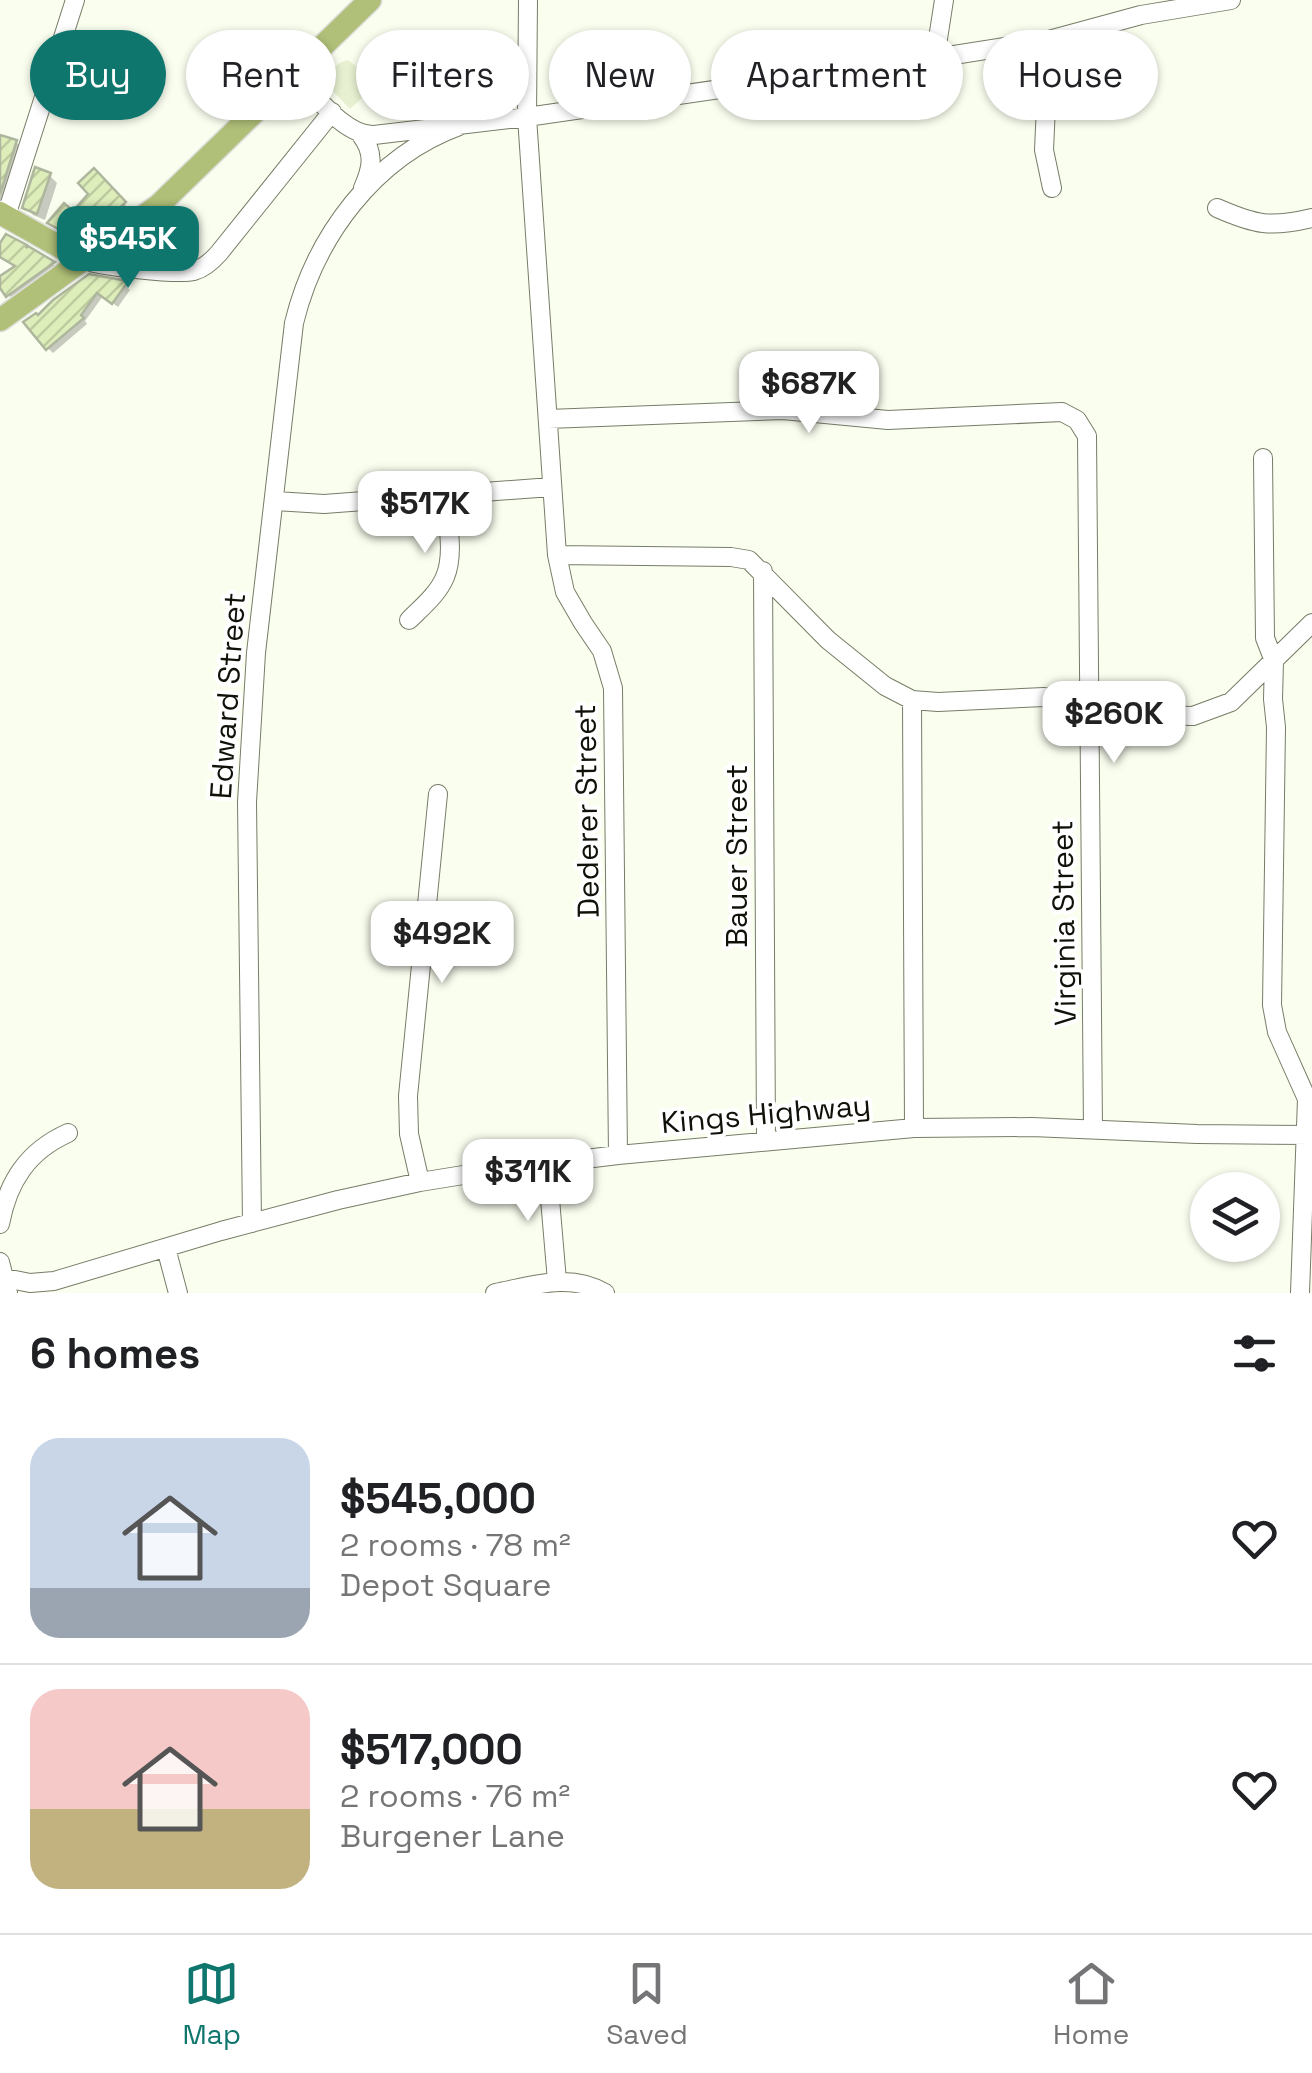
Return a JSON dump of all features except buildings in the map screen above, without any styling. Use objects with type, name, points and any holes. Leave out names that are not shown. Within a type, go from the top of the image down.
[{"type":"main road","points":[[336,34],[370,0]]},
{"type":"main road","points":[[0,320],[159,205],[249,120]]},
{"type":"main road","points":[[3,215],[83,260]]},
{"type":"street","points":[[3,215],[74,0]]},
{"type":"street","name":"Dederer Street","points":[[528,0],[528,30]]},
{"type":"street","points":[[939,30],[944,0]]},
{"type":"street","points":[[1086,30],[1141,15],[1231,0]]},
{"type":"street","points":[[529,117],[711,90]]},
{"type":"street","points":[[336,116],[367,142],[372,161],[361,192]]},
{"type":"street","points":[[83,260],[184,272],[204,267],[326,120]]},
{"type":"street","points":[[361,135],[504,120]]},
{"type":"street","name":"Dederer Street","points":[[527,120],[557,555],[565,592],[602,651],[613,688],[618,1155]]},
{"type":"street","points":[[1045,120],[1044,150],[1052,188]]},
{"type":"street","points":[[361,192],[410,150],[459,126]]},
{"type":"street","name":"Edward Street","points":[[252,1223],[247,802],[256,653],[288,366],[302,290],[327,241],[361,192]]},
{"type":"street","points":[[1217,208],[1262,223],[1282,225],[1312,218]]},
{"type":"street","name":"Virginia Street","points":[[548,419],[783,410],[888,420],[1062,412],[1077,420],[1087,436],[1094,1129]]},
{"type":"street","points":[[1263,458],[1265,638],[1274,662],[1276,727],[1272,1005],[1278,1032],[1307,1099],[1309,1135],[1300,1293]]},
{"type":"street","points":[[274,501],[324,504],[551,488]]},
{"type":"street","points":[[410,620],[446,576],[446,496]]},
{"type":"street","points":[[557,555],[750,560],[828,640],[886,686],[912,700],[1044,697],[1152,716],[1193,716],[1231,702],[1312,622]]},
{"type":"street","name":"Bauer Street","points":[[763,572],[766,1140]]},
{"type":"street","points":[[912,700],[914,1128]]},
{"type":"street","points":[[420,1182],[409,1134],[408,1096],[438,794]]},
{"type":"street","name":"Kings Highway","points":[[3,1278],[30,1283],[54,1281],[338,1200],[420,1182],[618,1155],[914,1128],[1309,1135]]},
{"type":"street","points":[[0,1224],[8,1192],[24,1163],[68,1133]]},
{"type":"street","points":[[547,1164],[557,1281]]},
{"type":"street","points":[[166,1248],[178,1293]]},
{"type":"street","points":[[494,1293],[557,1281],[580,1282],[605,1293]]},
{"type":"green space","points":[[347,60],[356,66],[356,103],[350,109],[336,94],[339,64]]}]
